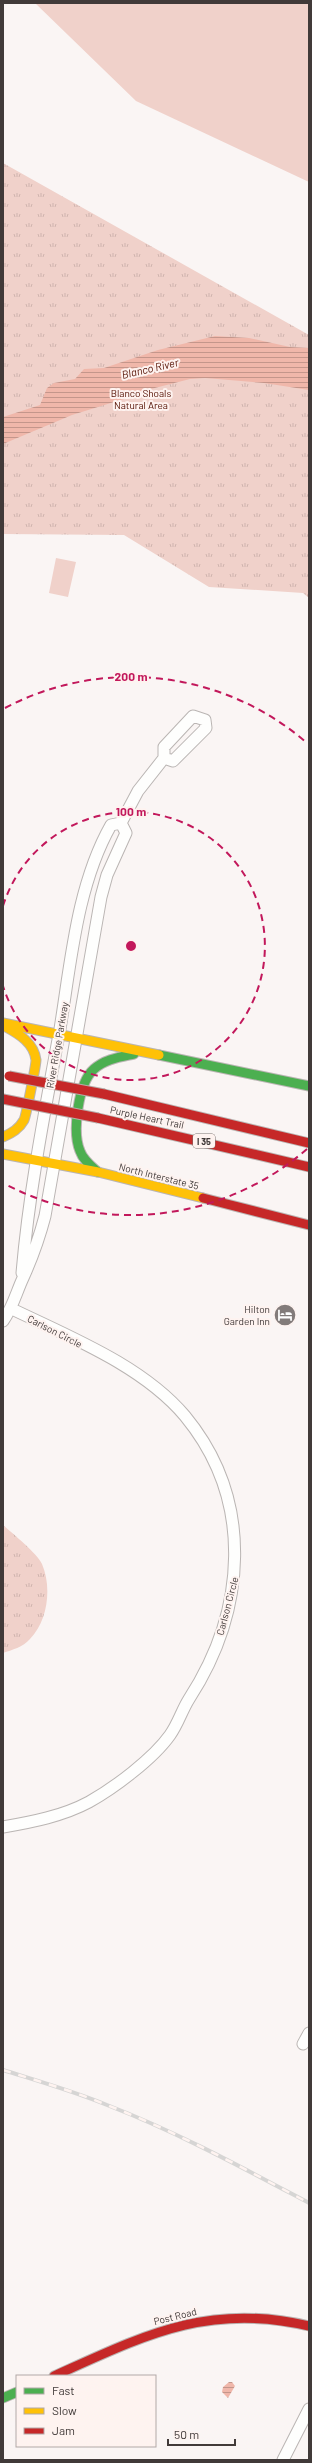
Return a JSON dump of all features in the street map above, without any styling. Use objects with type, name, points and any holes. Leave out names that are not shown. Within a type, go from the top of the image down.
[{"type":"main road","points":[[3,1025],[309,1086]]},
{"type":"main road","points":[[3,1025],[20,1035],[31,1047],[36,1060],[25,1119],[13,1133],[3,1137]]},
{"type":"main road","points":[[98,1172],[86,1161],[80,1151],[76,1135],[84,1083],[90,1073],[108,1060],[139,1053]]},
{"type":"main road","name":"Purple Heart Trail","points":[[6,1075],[104,1094],[309,1143]]},
{"type":"main road","points":[[104,1094],[135,1095],[241,1116]]},
{"type":"main road","name":"Purple Heart Trail","points":[[3,1099],[98,1118],[309,1167]]},
{"type":"main road","name":"North Interstate 35","points":[[3,1154],[98,1172],[309,1225]]},
{"type":"main road","name":"Post Road","points":[[56,2375],[135,2339],[173,2327],[210,2319],[259,2318],[309,2326]]},
{"type":"main road","points":[[3,2398],[16,2392]]},
{"type":"street","name":"River Ridge Parkway","points":[[121,823],[138,791],[164,758]]},
{"type":"street","name":"River Ridge Parkway","points":[[22,1279],[28,1214],[36,1160],[58,1035],[90,875],[111,825],[121,823]]},
{"type":"street","name":"River Ridge Parkway","points":[[3,1321],[12,1309],[22,1279],[36,1252],[45,1216],[100,897],[107,874],[126,833],[121,823]]},
{"type":"street","name":"Carlson Circle","points":[[3,1827],[34,1822],[89,1802],[124,1778],[170,1735],[189,1699],[200,1684],[212,1659],[232,1596],[237,1561],[234,1523],[223,1486],[204,1445],[186,1417],[158,1388],[128,1367],[12,1309]]},
{"type":"street","points":[[303,2044],[309,2033]]},
{"type":"street","points":[[283,2460],[309,2409]]},
{"type":"green space","points":[[35,3],[309,3],[309,182],[136,101]]},
{"type":"green space","name":"Blanco Shoals Natural Area","points":[[3,163],[309,335],[309,598],[303,593],[209,587],[124,535],[3,534]]},
{"type":"green space","points":[[56,558],[76,562],[68,597],[49,593]]},
{"type":"green space","points":[[3,1525],[35,1555],[42,1564],[47,1583],[47,1593],[44,1613],[36,1632],[24,1644],[3,1653]]},
{"type":"water","name":"Blanco River","points":[[215,336],[249,338],[290,347],[309,348],[309,390],[264,383],[205,378],[190,379],[143,391],[127,398],[72,415],[3,444],[3,417],[40,405],[47,388],[54,383],[75,379],[84,369],[104,368],[158,350]]},
{"type":"water","points":[[229,2382],[232,2382],[235,2386],[228,2398],[222,2392],[223,2387]]},
{"type":"railway","points":[[3,2070],[81,2095],[159,2127],[210,2151],[309,2203]]},
{"type":"traffic: fast","points":[[98,1172],[83,1157],[78,1143],[77,1120],[80,1096],[88,1076],[94,1069],[113,1059],[134,1054]]},
{"type":"traffic: fast","points":[[159,1055],[309,1086]]},
{"type":"traffic: fast","points":[[3,2398],[16,2392]]},
{"type":"traffic: slow","points":[[3,1023],[159,1055]]},
{"type":"traffic: slow","points":[[3,1137],[20,1126],[24,1120],[36,1060],[35,1054],[29,1044],[21,1036],[6,1027]]},
{"type":"traffic: slow","points":[[3,1154],[98,1172],[203,1198]]},
{"type":"traffic: jam","points":[[9,1076],[104,1094]]},
{"type":"traffic: jam","points":[[104,1094],[309,1143]]},
{"type":"traffic: jam","points":[[3,1099],[98,1118]]},
{"type":"traffic: jam","points":[[98,1118],[309,1167]]},
{"type":"traffic: jam","points":[[203,1198],[309,1225]]},
{"type":"traffic: jam","points":[[56,2375],[147,2336],[177,2327],[207,2321],[239,2318],[273,2320],[309,2326]]},
{"type":"place","name":"Hilton Garden Inn","points":[[285,1315]]}]
